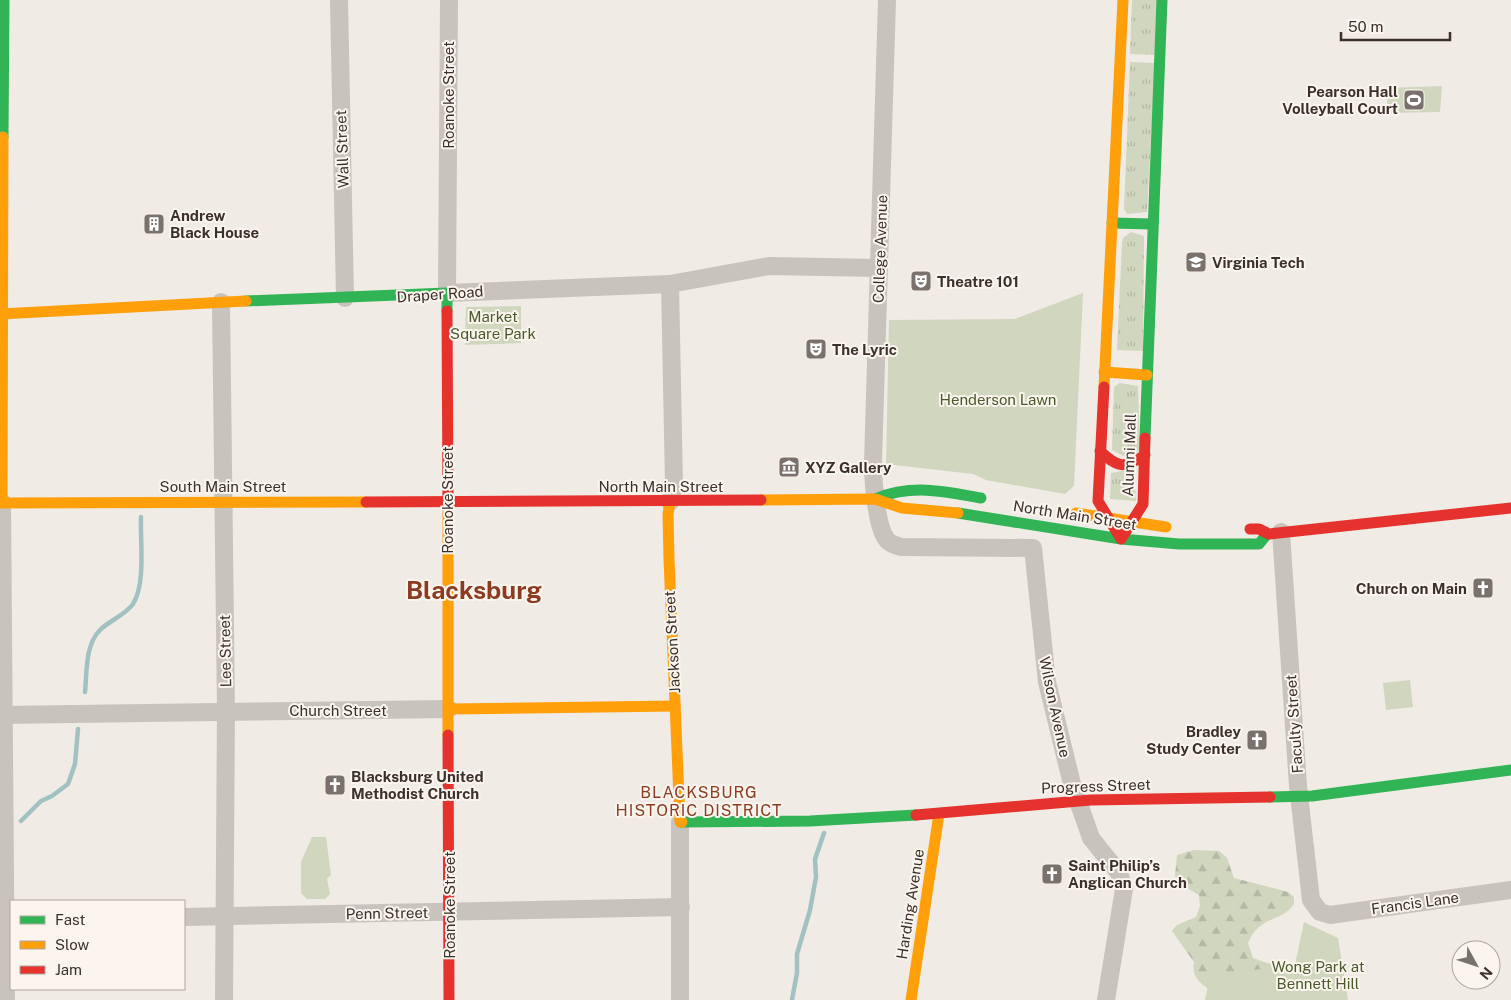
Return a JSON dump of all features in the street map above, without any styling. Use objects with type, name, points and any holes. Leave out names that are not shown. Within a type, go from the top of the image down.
[{"type":"street","points":[[4,0],[0,314],[2,715],[6,1000]]},
{"type":"street","name":"Wall Street","points":[[339,0],[345,298]]},
{"type":"street","name":"Roanoke Street","points":[[449,0],[446,501],[449,709],[449,1000]]},
{"type":"street","name":"College Avenue","points":[[888,0],[873,468],[875,499],[885,538],[901,547],[1033,548]]},
{"type":"street","name":"Alumni Mall","points":[[1123,0],[1098,501],[1121,539],[1143,504],[1152,224],[1162,0]]},
{"type":"street","points":[[1112,223],[1152,224]]},
{"type":"street","name":"Draper Road","points":[[0,314],[74,308],[670,284],[769,266],[879,268]]},
{"type":"street","name":"Jackson Street","points":[[670,284],[674,484],[668,514],[680,822],[680,1000]]},
{"type":"street","name":"Lee Street","points":[[221,302],[226,710],[224,1000]]},
{"type":"street","points":[[1104,372],[1148,375]]},
{"type":"street","points":[[1100,451],[1119,466],[1126,466],[1145,455]]},
{"type":"street","name":"North Main Street","points":[[875,499],[890,491],[908,488],[993,500]]},
{"type":"street","name":"North Main Street","points":[[446,501],[670,502],[875,499],[902,508],[995,517],[1121,539],[1179,544],[1259,544],[1274,533]]},
{"type":"street","name":"South Main Street","points":[[1,502],[446,501]]},
{"type":"street","name":"North Main Street","points":[[1235,529],[1259,529],[1274,533],[1511,508]]},
{"type":"street","name":"North Main Street","points":[[1060,510],[1176,528]]},
{"type":"street","name":"Faculty Street","points":[[1274,533],[1299,797],[1311,900],[1320,912]]},
{"type":"street","name":"Wilson Avenue","points":[[1033,548],[1047,682],[1077,800],[1096,847],[1120,873],[1124,882],[1106,1000]]},
{"type":"street","name":"Church Street","points":[[2,715],[226,710],[675,706]]},
{"type":"street","name":"Progress Street","points":[[680,822],[810,821],[940,814],[1077,800],[1299,797],[1511,770]]},
{"type":"street","name":"Harding Avenue","points":[[911,1000],[940,814]]},
{"type":"street","name":"Francis Lane","points":[[1320,912],[1330,915],[1511,890]]},
{"type":"street","name":"Penn Street","points":[[185,916],[681,907]]},
{"type":"green space","points":[[1132,0],[1158,0],[1155,55],[1130,54]]},
{"type":"green space","points":[[1130,62],[1155,63],[1147,212],[1127,214],[1124,209]]},
{"type":"green space","name":"Pearson Hall Volleyball Court","points":[[1442,86],[1440,112],[1387,113],[1388,88]]},
{"type":"green space","points":[[1131,232],[1144,236],[1143,351],[1117,350],[1122,243],[1123,238]]},
{"type":"green space","name":"Henderson Lawn","points":[[1083,293],[1074,486],[1065,494],[986,480],[973,474],[886,464],[889,320],[1015,319]]},
{"type":"green space","name":"Market Square Park","points":[[521,306],[521,343],[465,345],[466,307]]},
{"type":"green space","points":[[1120,383],[1138,386],[1140,449],[1131,460],[1112,450],[1114,387]]},
{"type":"green space","points":[[1133,469],[1136,501],[1110,499],[1111,473]]},
{"type":"green space","points":[[1410,680],[1413,707],[1386,710],[1383,683]]},
{"type":"green space","points":[[312,837],[326,837],[331,875],[327,879],[330,894],[325,899],[307,899],[301,893],[301,862]]},
{"type":"green space","points":[[1194,850],[1219,851],[1227,858],[1234,878],[1288,892],[1294,897],[1294,904],[1289,910],[1264,923],[1253,934],[1248,943],[1253,958],[1267,963],[1280,964],[1287,970],[1214,993],[1198,981],[1194,973],[1194,962],[1172,931],[1177,925],[1196,917],[1200,906],[1199,895],[1187,888],[1175,876],[1177,855]]},
{"type":"green space","name":"Wong Park at Bennett Hill","points":[[1304,922],[1338,938],[1348,1000],[1205,1000],[1210,975],[1295,965]]},
{"type":"waterway","points":[[85,692],[89,651],[95,636],[129,608],[137,595],[142,562],[141,517]]},
{"type":"waterway","points":[[21,821],[41,801],[52,796],[68,784],[75,764],[78,729]]},
{"type":"waterway","points":[[792,1000],[797,973],[797,954],[810,910],[816,877],[815,859],[824,833]]},
{"type":"traffic: fast","points":[[3,137],[4,0]]},
{"type":"traffic: fast","points":[[1145,438],[1162,0]]},
{"type":"traffic: fast","points":[[1112,223],[1152,224]]},
{"type":"traffic: fast","points":[[246,301],[447,293],[447,311]]},
{"type":"traffic: fast","points":[[875,499],[888,494],[915,490],[941,491],[981,498]]},
{"type":"traffic: fast","points":[[958,513],[1121,539],[1179,544],[1259,544],[1267,534]]},
{"type":"traffic: fast","points":[[1270,797],[1312,796],[1511,770]]},
{"type":"traffic: fast","points":[[682,822],[810,821],[916,815]]},
{"type":"traffic: slow","points":[[1104,387],[1123,0]]},
{"type":"traffic: slow","points":[[2,502],[3,137]]},
{"type":"traffic: slow","points":[[0,314],[246,301]]},
{"type":"traffic: slow","points":[[1104,372],[1147,375]]},
{"type":"traffic: slow","points":[[761,500],[875,499],[902,508],[958,513]]},
{"type":"traffic: slow","points":[[448,500],[448,735]]},
{"type":"traffic: slow","points":[[0,503],[366,502]]},
{"type":"traffic: slow","points":[[670,502],[668,514],[669,559],[680,822],[682,822]]},
{"type":"traffic: slow","points":[[1076,513],[1166,527]]},
{"type":"traffic: slow","points":[[449,709],[675,706]]},
{"type":"traffic: slow","points":[[911,1000],[939,814]]},
{"type":"traffic: jam","points":[[447,311],[448,500]]},
{"type":"traffic: jam","points":[[1104,387],[1098,501],[1121,539],[1143,504],[1145,438]]},
{"type":"traffic: jam","points":[[1100,451],[1112,461],[1121,465],[1132,463],[1145,455]]},
{"type":"traffic: jam","points":[[366,502],[761,500]]},
{"type":"traffic: jam","points":[[1250,529],[1259,529],[1269,534],[1511,508]]},
{"type":"traffic: jam","points":[[448,735],[449,1000]]},
{"type":"traffic: jam","points":[[916,815],[1091,800],[1270,797]]},
{"type":"place","name":"Pearson Hall Volleyball Court","points":[[1414,100]]},
{"type":"place","name":"Andrew Black House","points":[[154,224]]},
{"type":"place","name":"Virginia Tech","points":[[1196,262]]},
{"type":"place","name":"Theatre 101","points":[[921,281]]},
{"type":"place","name":"The Lyric","points":[[816,349]]},
{"type":"place","name":"XYZ Gallery","points":[[789,467]]},
{"type":"place","name":"Church on Main","points":[[1483,588]]},
{"type":"place","name":"Bradley Study Center","points":[[1257,740]]},
{"type":"place","name":"Blacksburg United Methodist Church","points":[[335,785]]},
{"type":"place","name":"Saint Philip’s Anglican Church","points":[[1052,874]]},
{"type":"district","name":"Blacksburg","points":[[474,590]]},
{"type":"district","name":"BLACKSBURG HISTORIC DISTRICT","points":[[699,801]]}]
